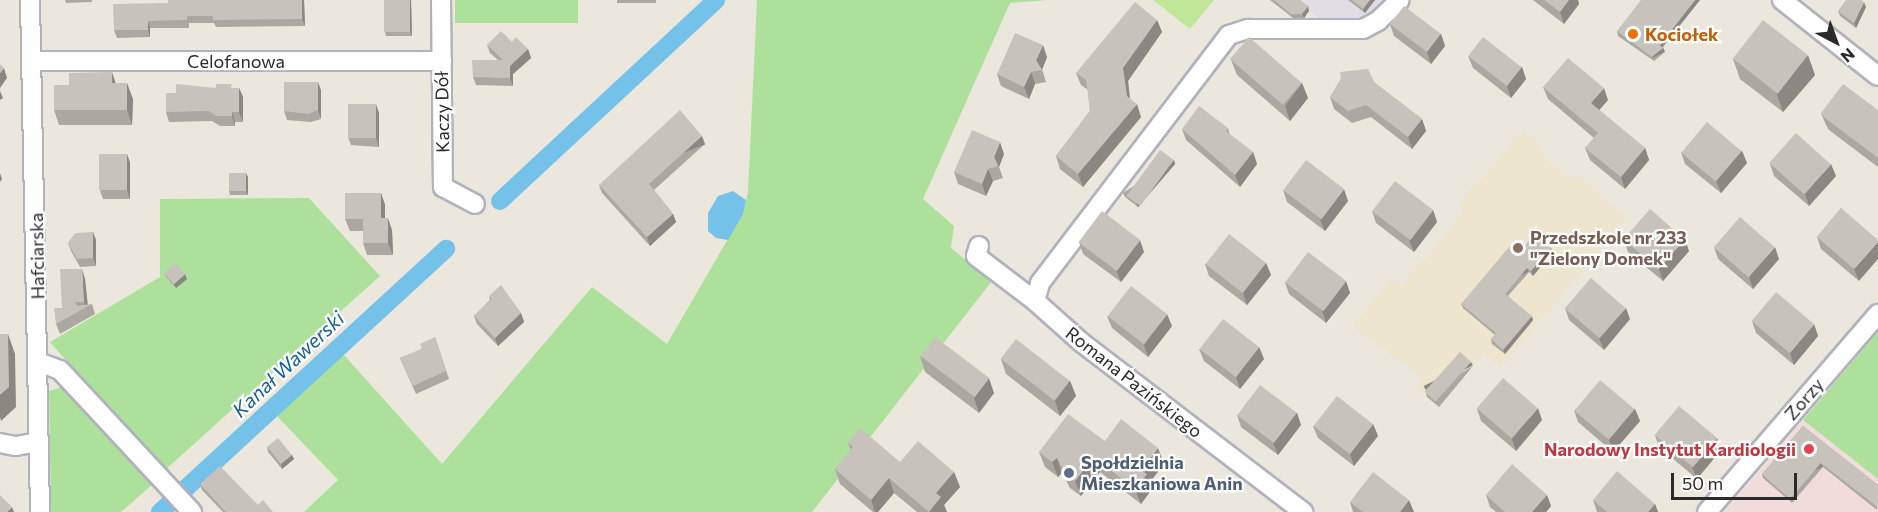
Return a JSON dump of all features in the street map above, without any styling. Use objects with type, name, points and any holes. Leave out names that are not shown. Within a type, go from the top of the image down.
[{"type":"street","name":"Hafciarska","points":[[30,0],[40,512]]},
{"type":"street","name":"Kaczy Dół","points":[[441,0],[443,187],[475,204]]},
{"type":"street","points":[[1035,301],[1040,283],[1229,35],[1248,29],[1363,28],[1378,21],[1400,0]]},
{"type":"street","points":[[1782,0],[1878,76]]},
{"type":"street","name":"Celofanowa","points":[[31,61],[442,61]]},
{"type":"street","name":"Romana Pazińskiego","points":[[979,246],[976,256],[1035,301],[1081,342],[1303,512]]},
{"type":"street","name":"Zorzy","points":[[1707,512],[1878,314]]},
{"type":"street","points":[[38,362],[60,370],[188,507]]},
{"type":"street","points":[[0,443],[16,446],[38,442]]},
{"type":"shaded area","points":[[1296,0],[1394,0],[1366,20],[1325,23]]},
{"type":"shaded area","name":"Przedszkole nr 233 \"Zielony Domek\"","points":[[1523,130],[1543,146],[1538,151],[1570,179],[1576,175],[1628,218],[1501,367],[1484,353],[1473,366],[1461,357],[1427,397],[1416,387],[1423,379],[1352,325],[1392,278],[1401,287],[1464,212],[1457,206]]},
{"type":"shaded area","name":"Narodowy Instytut Kardiologii","points":[[1803,420],[1878,479],[1878,512],[1725,512]]},
{"type":"green space","points":[[455,0],[578,0],[578,23],[455,23]]},
{"type":"green space","points":[[757,0],[1048,0],[1010,3],[923,199],[954,226],[951,248],[992,281],[812,512],[304,512],[338,480],[276,415],[344,355],[442,464],[592,287],[667,344],[743,213],[748,192]]},
{"type":"green space","points":[[1153,0],[1214,0],[1190,29]]},
{"type":"green space","points":[[309,198],[380,276],[164,471],[50,342],[160,277],[160,199]]},
{"type":"green space","points":[[1878,332],[1878,479],[1803,420]]},
{"type":"green space","points":[[62,387],[154,483],[121,512],[51,512],[49,391]]},
{"type":"water","points":[[733,191],[746,200],[743,214],[728,240],[716,238],[708,231],[708,213],[718,196]]},
{"type":"building","points":[[168,0],[302,0],[302,19],[213,20],[213,16],[187,16],[187,20],[148,21],[148,30],[114,30],[113,4],[168,3]]},
{"type":"building","points":[[384,0],[410,0],[410,32],[384,32]]},
{"type":"building","points":[[1274,0],[1300,0],[1308,6],[1302,14],[1291,14]]},
{"type":"building","points":[[1352,0],[1370,0],[1363,9]]},
{"type":"building","points":[[1544,0],[1569,0],[1560,12]]},
{"type":"building","points":[[1641,0],[1695,0],[1660,45],[1663,48],[1652,57],[1617,31]]},
{"type":"building","points":[[1846,0],[1864,2],[1854,23],[1838,11]]},
{"type":"building","points":[[1135,2],[1157,20],[1123,68],[1127,96],[1137,104],[1078,174],[1056,156],[1090,111],[1086,80],[1076,73]]},
{"type":"building","points":[[1404,6],[1441,34],[1427,52],[1390,24]]},
{"type":"building","points":[[1763,20],[1808,55],[1778,94],[1733,59]]},
{"type":"building","points":[[501,31],[512,42],[516,37],[528,49],[510,66],[510,78],[473,77],[472,60],[503,60],[487,45]]},
{"type":"building","points":[[1015,33],[1043,45],[1036,60],[1042,70],[1031,72],[1024,87],[997,74]]},
{"type":"building","points":[[1249,37],[1302,83],[1283,105],[1230,59]]},
{"type":"building","points":[[1483,37],[1522,67],[1507,86],[1468,56]]},
{"type":"building","points":[[1568,58],[1604,88],[1591,103],[1645,148],[1621,177],[1585,148],[1598,133],[1543,87]]},
{"type":"building","points":[[1368,69],[1375,83],[1422,119],[1408,137],[1366,105],[1348,111],[1330,97],[1341,78],[1340,72]]},
{"type":"building","points":[[112,72],[112,83],[127,83],[127,110],[54,110],[54,85],[69,85],[69,73]]},
{"type":"building","points":[[284,82],[318,82],[318,110],[308,114],[284,111]]},
{"type":"building","points":[[176,84],[216,88],[216,84],[232,84],[231,88],[239,88],[239,112],[232,112],[232,116],[216,116],[209,111],[166,112],[166,93],[176,93]]},
{"type":"building","points":[[1843,84],[1878,110],[1878,158],[1821,113]]},
{"type":"building","points":[[348,104],[376,104],[376,138],[348,138]]},
{"type":"building","points":[[1199,106],[1228,128],[1226,131],[1253,152],[1235,175],[1182,129]]},
{"type":"building","points":[[680,110],[702,136],[649,184],[673,214],[647,237],[599,185]]},
{"type":"building","points":[[1707,122],[1741,151],[1716,182],[1681,153]]},
{"type":"building","points":[[972,130],[1000,142],[994,157],[998,166],[988,169],[982,184],[954,172]]},
{"type":"building","points":[[1796,133],[1831,164],[1804,194],[1769,163]]},
{"type":"building","points":[[1160,150],[1174,160],[1140,206],[1126,196]]},
{"type":"building","points":[[99,154],[127,154],[127,190],[99,190]]},
{"type":"building","points":[[1306,160],[1344,189],[1321,219],[1283,190]]},
{"type":"building","points":[[229,173],[246,173],[246,191],[229,191]]},
{"type":"building","points":[[1395,181],[1433,210],[1410,240],[1372,211]]},
{"type":"building","points":[[345,193],[381,193],[381,218],[388,218],[388,243],[363,243],[363,219],[345,219]]},
{"type":"building","points":[[1841,208],[1878,240],[1854,269],[1817,237]]},
{"type":"building","points":[[1650,209],[1685,239],[1658,269],[1624,239]]},
{"type":"building","points":[[1102,211],[1140,240],[1117,271],[1079,242]]},
{"type":"building","points":[[1740,217],[1775,247],[1748,277],[1714,247]]},
{"type":"building","points":[[93,232],[93,258],[77,259],[68,243],[75,233]]},
{"type":"building","points":[[1535,233],[1551,248],[1531,271],[1527,268],[1505,294],[1532,316],[1503,350],[1491,339],[1496,333],[1461,304],[1514,241],[1522,249]]},
{"type":"building","points":[[1229,234],[1266,263],[1243,293],[1206,264]]},
{"type":"building","points":[[1308,252],[1346,281],[1323,311],[1285,282]]},
{"type":"building","points":[[175,263],[185,274],[174,284],[164,273]]},
{"type":"building","points":[[60,269],[82,269],[84,302],[75,302],[77,306],[92,304],[56,324],[54,308],[62,308]]},
{"type":"building","points":[[1591,278],[1626,308],[1599,338],[1565,308]]},
{"type":"building","points":[[501,285],[521,313],[495,338],[474,316],[492,299],[489,296]]},
{"type":"building","points":[[1131,286],[1167,314],[1144,344],[1108,316]]},
{"type":"building","points":[[1776,292],[1814,324],[1790,353],[1752,321]]},
{"type":"building","points":[[1223,319],[1259,347],[1236,377],[1200,349]]},
{"type":"building","points":[[0,334],[8,334],[9,387],[0,395]]},
{"type":"building","points":[[435,337],[446,371],[413,386],[400,358],[422,349],[420,344]]},
{"type":"building","points":[[935,337],[989,378],[975,397],[921,356]]},
{"type":"building","points":[[1016,339],[1070,381],[1054,401],[1001,359]]},
{"type":"building","points":[[1460,352],[1471,362],[1436,401],[1425,391]]},
{"type":"building","points":[[1503,378],[1538,408],[1511,438],[1477,408]]},
{"type":"building","points":[[1600,380],[1634,409],[1609,440],[1574,411]]},
{"type":"building","points":[[1260,385],[1297,413],[1274,443],[1237,415]]},
{"type":"building","points":[[1337,396],[1373,424],[1350,454],[1314,426]]},
{"type":"building","points":[[1679,406],[1717,438],[1693,467],[1655,435]]},
{"type":"building","points":[[1068,414],[1105,441],[1121,419],[1158,448],[1141,470],[1147,474],[1135,489],[1094,457],[1075,481],[1065,473],[1057,458],[1052,462],[1039,452]]},
{"type":"building","points":[[1803,426],[1878,485],[1876,506],[1821,463],[1790,499],[1762,474]]},
{"type":"building","points":[[860,428],[900,462],[918,441],[954,472],[936,493],[941,497],[929,512],[889,478],[871,500],[835,469],[853,447],[848,443]]},
{"type":"building","points":[[278,438],[292,455],[281,464],[267,447]]},
{"type":"building","points":[[1512,464],[1547,495],[1532,512],[1505,512],[1486,495]]},
{"type":"building","points":[[220,466],[258,505],[263,500],[273,512],[226,512],[200,484]]},
{"type":"building","points":[[1617,471],[1655,504],[1648,512],[1607,512],[1593,500]]},
{"type":"building","points":[[1373,472],[1409,500],[1400,512],[1363,512],[1350,502]]},
{"type":"building","points":[[0,495],[12,507],[7,512],[0,512]]},
{"type":"waterway","name":"Kanał Wawerski","points":[[500,201],[716,0]]},
{"type":"waterway","name":"Kanał Wawerski","points":[[160,512],[446,249]]},
{"type":"place","name":"Kociołek","points":[[1633,34]]},
{"type":"place","name":"Przedszkole nr 233 \"Zielony Domek\"","points":[[1518,248]]},
{"type":"place","name":"Narodowy Instytut Kardiologii","points":[[1809,449]]},
{"type":"place","name":"Społdzielnia Mieszkaniowa Anin","points":[[1069,473]]}]
